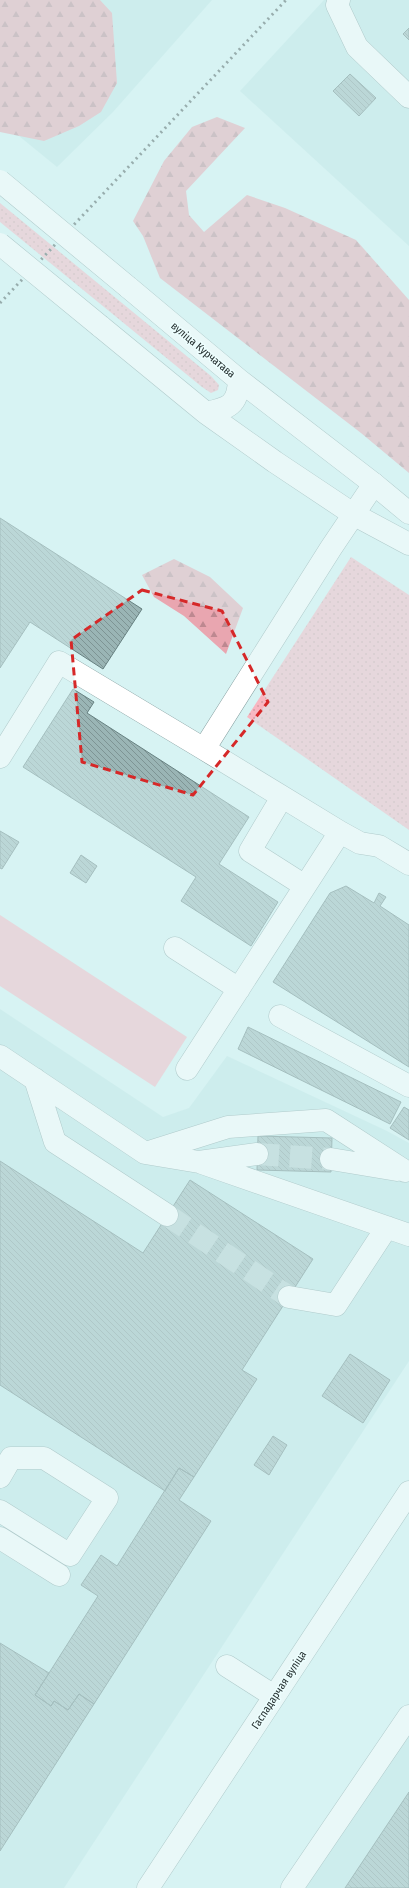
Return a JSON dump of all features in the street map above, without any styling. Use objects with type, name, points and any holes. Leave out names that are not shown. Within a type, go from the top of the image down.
[{"type":"main road","points":[[339,0],[337,4],[357,47],[409,97]]},
{"type":"main road","name":"вуліца Курчатава","points":[[0,181],[239,380],[374,484],[409,513]]},
{"type":"main road","points":[[0,244],[206,413],[275,462],[353,514],[409,544]]},
{"type":"main road","points":[[206,413],[225,409],[235,402],[239,380]]},
{"type":"main road","points":[[204,749],[353,514],[374,484]]},
{"type":"main road","points":[[0,757],[58,662],[340,832],[360,843],[379,846],[409,864]]},
{"type":"main road","points":[[282,797],[250,851],[305,886]]},
{"type":"main road","points":[[187,1069],[340,832]]},
{"type":"main road","points":[[175,948],[239,989]]},
{"type":"main road","points":[[280,1016],[409,1086]]},
{"type":"main road","points":[[0,1056],[145,1153],[199,1162],[409,1235]]},
{"type":"main road","points":[[35,1080],[55,1142],[167,1215]]},
{"type":"main road","points":[[145,1153],[228,1127],[326,1120],[407,1172]]},
{"type":"main road","points":[[199,1162],[257,1154]]},
{"type":"main road","points":[[331,1159],[407,1172]]},
{"type":"main road","points":[[289,1297],[336,1305],[387,1227]]},
{"type":"main road","points":[[0,1476],[11,1458],[44,1458],[106,1498],[70,1556],[0,1512]]},
{"type":"main road","name":"Гаспадарчая вуліца","points":[[148,1888],[409,1492]]},
{"type":"main road","points":[[0,1538],[59,1575]]},
{"type":"main road","points":[[227,1666],[274,1696]]},
{"type":"main road","points":[[292,1888],[409,1716]]},
{"type":"highlighted area","points":[[142,590],[222,611],[268,702],[193,795],[82,762],[71,640]]},
{"type":"shaded area","points":[[0,0],[212,0],[113,112],[57,167],[19,136],[0,118]]},
{"type":"shaded area","points":[[324,0],[409,0],[409,246],[240,91]]},
{"type":"shaded area","points":[[0,203],[211,376],[219,385],[218,390],[211,393],[202,387],[0,222]]},
{"type":"shaded area","points":[[351,557],[409,595],[409,830],[247,717]]},
{"type":"shaded area","points":[[0,915],[187,1037],[155,1087],[0,986]]},
{"type":"shaded area","points":[[0,1009],[163,1117],[189,1108],[227,1056],[387,1131],[409,1143],[409,1361],[64,1888],[0,1888]]},
{"type":"shaded area","points":[[409,1712],[409,1888],[292,1888]]},
{"type":"green space","points":[[0,0],[100,0],[112,13],[117,83],[101,112],[79,126],[44,141],[0,132]]},
{"type":"green space","points":[[217,117],[245,128],[186,191],[189,215],[204,232],[247,195],[285,208],[356,240],[409,300],[409,473],[361,433],[160,278],[143,236],[133,221],[164,161],[192,127]]},
{"type":"green space","points":[[174,559],[210,577],[243,608],[226,654],[184,616],[154,597],[142,575]]},
{"type":"building","points":[[409,28],[409,40],[403,34]]},
{"type":"building","points":[[350,74],[376,98],[359,116],[333,91]]},
{"type":"building","points":[[0,518],[142,609],[103,669],[30,622],[0,668]]},
{"type":"building","points":[[73,689],[94,702],[87,713],[249,817],[219,864],[278,902],[251,946],[181,901],[196,877],[23,767]]},
{"type":"building","points":[[0,831],[19,842],[2,869],[0,868]]},
{"type":"building","points":[[81,855],[97,866],[86,883],[70,873]]},
{"type":"building","points":[[346,886],[374,903],[379,893],[386,897],[380,906],[409,925],[409,1067],[273,982],[330,893]]},
{"type":"building","points":[[248,1027],[401,1102],[390,1124],[238,1049]]},
{"type":"building","points":[[404,1107],[409,1110],[409,1140],[390,1128]]},
{"type":"building","points":[[258,1136],[332,1138],[331,1172],[257,1170]]},
{"type":"building","points":[[0,1161],[143,1253],[190,1180],[313,1259],[242,1370],[257,1379],[194,1477],[179,1468],[165,1491],[0,1385]]},
{"type":"building","points":[[350,1354],[390,1380],[363,1423],[322,1396]]},
{"type":"building","points":[[273,1436],[287,1445],[269,1475],[254,1465]]},
{"type":"building","points":[[179,1468],[194,1477],[179,1500],[211,1521],[94,1704],[79,1694],[68,1710],[54,1701],[51,1706],[35,1695],[98,1596],[81,1585],[101,1555],[117,1566]]},
{"type":"building","points":[[0,1643],[49,1673],[35,1695],[51,1706],[54,1701],[68,1710],[79,1694],[94,1704],[0,1851]]},
{"type":"building","points":[[409,1792],[409,1888],[345,1888]]},
{"type":"tunnel","points":[[257,1154],[331,1159]]},
{"type":"tunnel","points":[[167,1215],[289,1297]]},
{"type":"railway","points":[[0,303],[286,0]]}]
